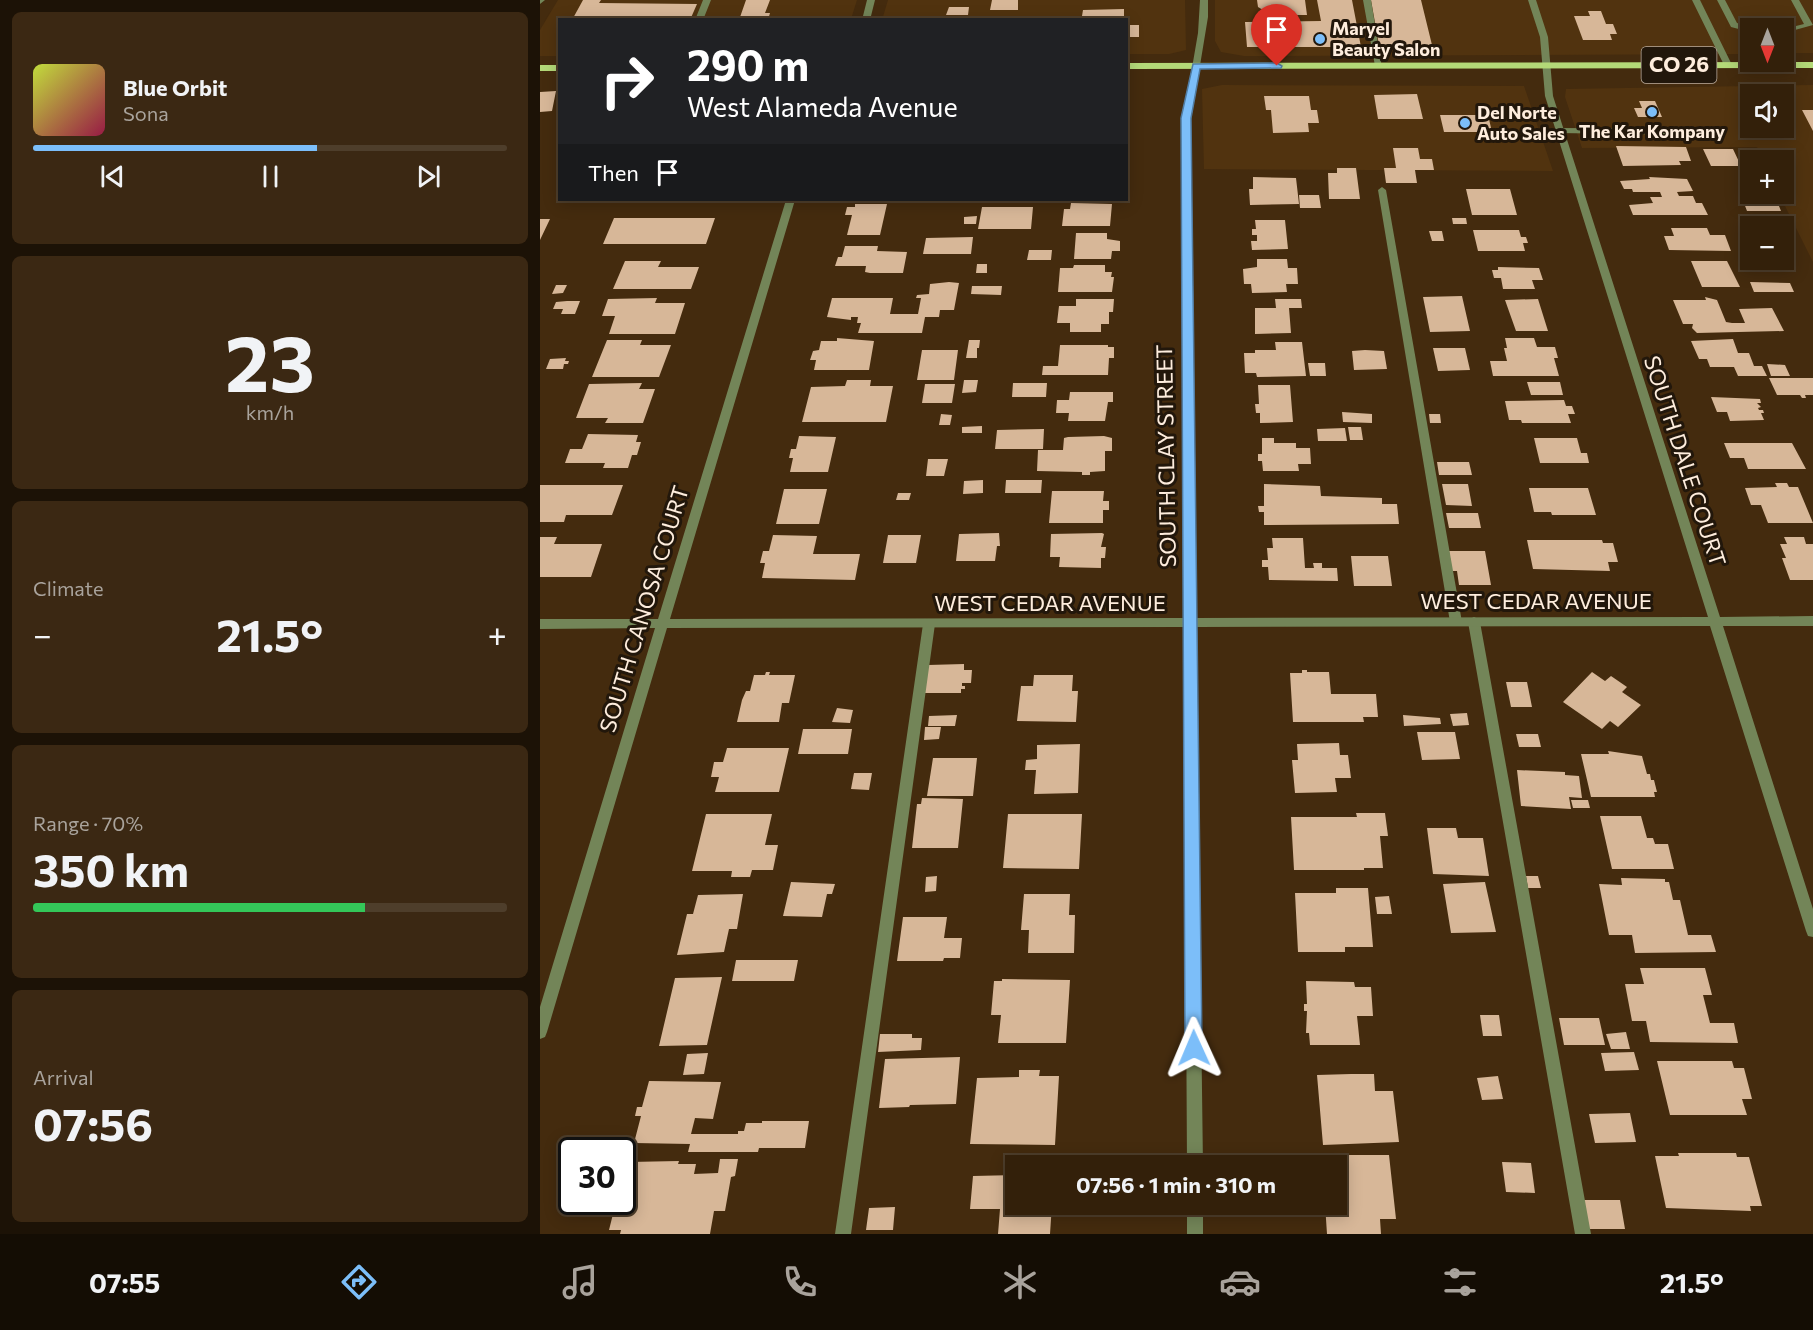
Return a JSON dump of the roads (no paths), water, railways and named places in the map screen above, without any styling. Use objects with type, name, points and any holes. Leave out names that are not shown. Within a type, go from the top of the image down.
[{"type":"main road","name":"CO 26","points":[[1128,66],[1740,64]]},
{"type":"main road","name":"CO 26","points":[[1794,64],[1813,65]]},
{"type":"main road","points":[[540,68],[558,68]]},
{"type":"street","points":[[700,18],[707,0]]},
{"type":"street","points":[[867,18],[872,0]]},
{"type":"street","name":"SOUTH CLAY STREET","points":[[1195,1155],[1185,132],[1187,105],[1203,34],[1204,0]]},
{"type":"street","points":[[1367,0],[1379,66]]},
{"type":"street","name":"SOUTH DALE COURT","points":[[1532,0],[1544,37],[1549,96],[1813,931]]},
{"type":"street","points":[[1696,0],[1728,65]]},
{"type":"street","points":[[1721,0],[1734,25],[1740,27]]},
{"type":"street","points":[[1794,28],[1809,25],[1795,0]]},
{"type":"street","points":[[1560,131],[1699,132]]},
{"type":"street","points":[[1382,190],[1456,622]]},
{"type":"street","name":"SOUTH CANOSA COURT","points":[[540,1032],[790,201]]},
{"type":"street","name":"WEST CEDAR AVENUE","points":[[540,624],[1813,621]]},
{"type":"street","points":[[1474,622],[1583,1234]]},
{"type":"street","points":[[843,1234],[929,624]]},
{"type":"street","points":[[1195,1215],[1195,1234]]},
{"type":"place","name":"Maryel Beauty Salon","points":[[1320,39]]},
{"type":"place","name":"The Kar Kompany","points":[[1652,112]]},
{"type":"place","name":"Del Norte Auto Sales","points":[[1465,123]]}]
